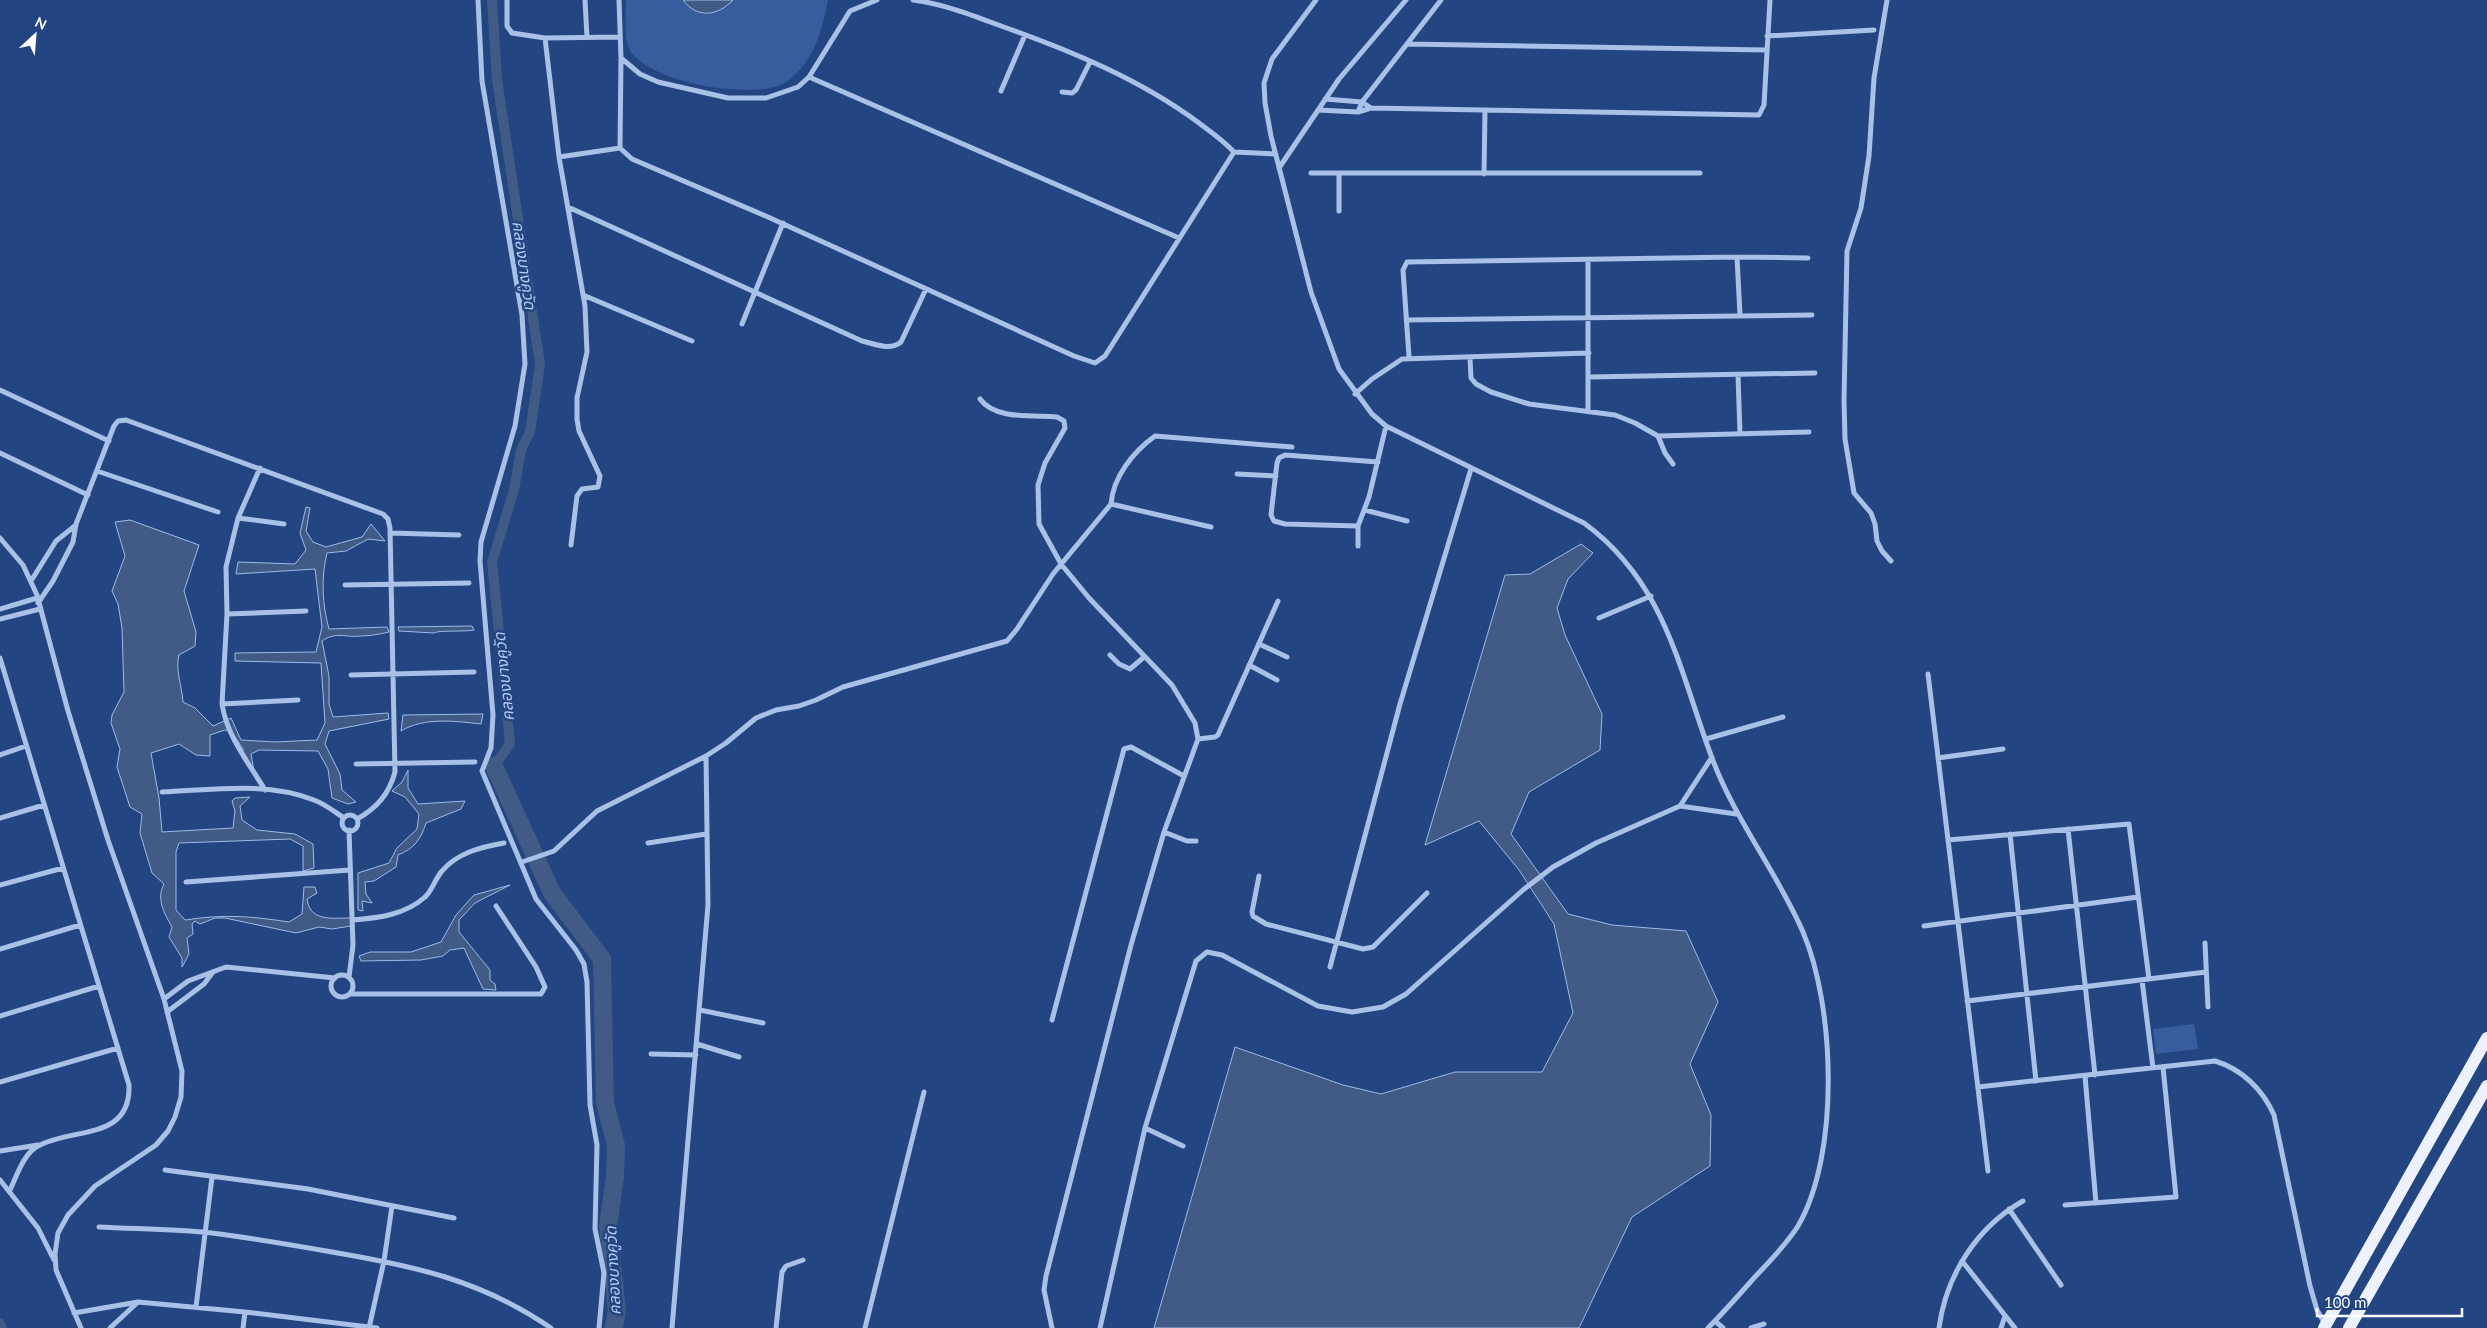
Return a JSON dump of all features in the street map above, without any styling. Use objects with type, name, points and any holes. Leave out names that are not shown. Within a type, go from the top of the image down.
[{"type":"main road","points":[[2325,1326],[2487,1038]]},
{"type":"main road","points":[[2349,1328],[2484,1100],[2487,1086]]},
{"type":"street","points":[[478,0],[482,81],[522,315],[525,364],[513,434],[481,542],[480,561],[493,715],[492,748],[482,771],[525,861],[536,899],[576,950],[584,964],[587,982],[590,1105],[597,1144],[595,1229],[604,1274],[599,1328]]},
{"type":"street","points":[[507,0],[508,30],[512,33],[545,38],[620,37]]},
{"type":"street","points":[[585,0],[587,38]]},
{"type":"street","points":[[619,0],[621,58],[620,148],[632,159],[783,223],[1074,356],[1095,362],[1105,356],[1234,152]]},
{"type":"street","points":[[621,58],[640,74],[658,82],[728,98],[766,98],[798,87],[809,77],[850,12],[876,0]]},
{"type":"street","points":[[913,0],[938,3],[1025,34],[1126,78],[1181,110],[1226,143],[1234,152],[1276,154]]},
{"type":"street","points":[[1316,0],[1290,32],[1266,71],[1264,83],[1265,103],[1311,292],[1339,369],[1355,394],[1372,414],[1386,426],[1584,523],[1604,537],[1630,564],[1657,606],[1684,673],[1712,758],[1736,814],[1774,874],[1803,933],[1816,970],[1824,1008],[1829,1068],[1823,1146],[1809,1204],[1788,1241],[1708,1328]]},
{"type":"street","points":[[1280,168],[1325,99],[1406,0]]},
{"type":"street","points":[[1358,112],[1362,102],[1441,0]]},
{"type":"street","points":[[1318,110],[1358,112],[1371,108],[1759,115],[1764,105],[1770,0]]},
{"type":"street","points":[[1887,0],[1874,78],[1869,156],[1858,217],[1847,251],[1845,438],[1854,493],[1871,513],[1875,524],[1877,541],[1882,551],[1891,561]]},
{"type":"street","points":[[1768,36],[1874,30]]},
{"type":"street","points":[[1001,91],[1025,34]]},
{"type":"street","points":[[545,38],[559,157],[583,295],[588,339],[586,358],[577,398],[577,419],[579,431],[600,476],[598,487],[582,489],[577,496],[571,545]]},
{"type":"street","points":[[1408,44],[1766,50]]},
{"type":"street","points":[[1062,92],[1072,93],[1076,90],[1090,62]]},
{"type":"street","points":[[809,77],[1179,238]]},
{"type":"street","points":[[1325,99],[1362,102],[1371,108]]},
{"type":"street","points":[[1484,174],[1485,110]]},
{"type":"street","points":[[559,157],[620,148]]},
{"type":"street","points":[[1311,173],[1700,173]]},
{"type":"street","points":[[1339,174],[1339,211]]},
{"type":"street","points":[[568,207],[862,341],[887,347],[896,346],[901,342],[926,288]]},
{"type":"street","points":[[742,324],[783,223]]},
{"type":"street","points":[[1409,357],[1403,270],[1407,262],[1588,261],[1738,257],[1808,258]]},
{"type":"street","points":[[1738,257],[1740,315]]},
{"type":"street","points":[[1588,261],[1588,410]]},
{"type":"street","points":[[583,295],[692,341]]},
{"type":"street","points":[[1406,320],[1812,315]]},
{"type":"street","points":[[1355,394],[1382,371],[1402,358],[1470,358],[1589,353]]},
{"type":"street","points":[[1470,358],[1470,378],[1476,384],[1491,392],[1529,404],[1588,410],[1615,415],[1658,436],[1809,432]]},
{"type":"street","points":[[1589,377],[1815,373]]},
{"type":"street","points":[[1738,375],[1740,434]]},
{"type":"street","points":[[0,390],[108,441]]},
{"type":"street","points":[[980,399],[984,405],[1000,412],[1057,416],[1064,421],[1065,428],[1045,463],[1038,484],[1039,524],[1059,562],[1089,598],[1172,685],[1195,723],[1198,738],[1164,832],[1131,945],[1046,1276],[1044,1290],[1052,1328]]},
{"type":"street","points":[[0,619],[39,603],[73,542],[76,524],[114,426],[118,421],[126,420],[383,514],[390,523],[395,772],[391,786],[380,803],[357,819],[356,828],[349,830]]},
{"type":"street","points":[[1358,546],[1358,526],[1365,510],[1386,426]]},
{"type":"street","points":[[525,861],[554,851],[597,811],[706,756],[726,743],[756,718],[776,710],[799,706],[843,687],[1007,641],[1018,629],[1059,562],[1111,504],[1112,495],[1123,469],[1154,436],[1292,447]]},
{"type":"street","points":[[1658,436],[1665,453],[1673,464]]},
{"type":"street","points":[[0,453],[88,495]]},
{"type":"street","points":[[1358,526],[1285,524],[1274,521],[1271,514],[1279,458],[1285,456],[1378,462]]},
{"type":"street","points":[[260,468],[238,518],[230,544],[226,567],[227,614],[222,704],[224,718],[234,741],[265,790]]},
{"type":"street","points":[[1330,967],[1400,704],[1471,469]]},
{"type":"street","points":[[97,471],[218,512]]},
{"type":"street","points":[[1238,474],[1276,476]]},
{"type":"street","points":[[1111,504],[1211,527]]},
{"type":"street","points":[[1365,510],[1407,521]]},
{"type":"street","points":[[238,518],[284,524]]},
{"type":"street","points":[[31,581],[56,541],[76,524]]},
{"type":"street","points":[[390,533],[459,535]]},
{"type":"street","points":[[0,538],[23,565],[39,603],[68,712],[108,840],[164,999],[182,1072],[180,1097],[175,1117],[168,1131],[156,1145],[95,1186],[68,1215],[58,1233],[56,1270],[81,1328]]},
{"type":"street","points":[[345,585],[469,583]]},
{"type":"street","points":[[1599,618],[1650,596]]},
{"type":"street","points":[[1198,738],[1215,737],[1218,734],[1278,601]]},
{"type":"street","points":[[8,617],[3,608],[39,603]]},
{"type":"street","points":[[227,614],[306,610]]},
{"type":"street","points":[[1259,644],[1287,658]]},
{"type":"street","points":[[1110,655],[1119,664],[1130,669],[1144,657]]},
{"type":"street","points":[[0,658],[129,1084],[130,1102],[121,1117],[105,1128],[39,1145],[0,1151]]},
{"type":"street","points":[[1249,665],[1277,680]]},
{"type":"street","points":[[351,675],[474,672]]},
{"type":"street","points":[[1928,674],[1988,1171]]},
{"type":"street","points":[[0,686],[7,684]]},
{"type":"street","points":[[222,704],[298,700]]},
{"type":"street","points":[[1706,739],[1783,717]]},
{"type":"street","points":[[0,755],[26,746]]},
{"type":"street","points":[[1052,1020],[1124,749],[1131,747],[1184,776]]},
{"type":"street","points":[[1938,758],[2003,749]]},
{"type":"street","points":[[672,1328],[708,905],[706,756]]},
{"type":"street","points":[[1680,806],[1712,758]]},
{"type":"street","points":[[356,764],[475,762]]},
{"type":"street","points":[[162,792],[265,790],[296,794],[317,801],[344,818]]},
{"type":"street","points":[[0,818],[44,805]]},
{"type":"street","points":[[1100,1328],[1145,1128],[1196,961],[1207,952],[1222,955],[1318,1006],[1352,1012],[1383,1007],[1406,994],[1523,890],[1553,867],[1596,843],[1680,806],[1736,814]]},
{"type":"street","points":[[344,818],[351,815],[357,819]]},
{"type":"street","points":[[344,818],[344,826],[349,830],[350,870],[355,920],[349,977],[354,987],[351,994]]},
{"type":"street","points":[[1948,840],[2129,824],[2149,979]]},
{"type":"street","points":[[2068,829],[2095,1074]]},
{"type":"street","points":[[1164,832],[1187,841],[1196,840]]},
{"type":"street","points":[[648,842],[706,834]]},
{"type":"street","points":[[2010,834],[2036,1081]]},
{"type":"street","points":[[355,920],[399,913],[426,896],[442,872],[454,860],[485,846],[504,843]]},
{"type":"street","points":[[0,885],[63,868]]},
{"type":"street","points":[[186,882],[350,870]]},
{"type":"street","points":[[1259,876],[1253,916],[1266,924],[1363,949],[1373,947],[1427,893]]},
{"type":"street","points":[[1924,926],[2138,897]]},
{"type":"street","points":[[335,978],[331,984],[334,994],[344,997],[351,994],[541,994],[546,988],[536,967],[496,906]]},
{"type":"street","points":[[0,949],[80,925]]},
{"type":"street","points":[[2204,943],[2208,1007]]},
{"type":"street","points":[[164,999],[188,981],[226,967],[335,978],[342,975],[349,977]]},
{"type":"street","points":[[167,1012],[204,984],[213,972]]},
{"type":"street","points":[[1967,1001],[2206,972]]},
{"type":"street","points":[[2142,980],[2153,1068]]},
{"type":"street","points":[[0,1016],[99,986]]},
{"type":"street","points":[[700,1010],[763,1023]]},
{"type":"street","points":[[697,1044],[739,1057]]},
{"type":"street","points":[[0,1082],[118,1048]]},
{"type":"street","points":[[651,1054],[696,1056]]},
{"type":"street","points":[[1978,1087],[2215,1061],[2226,1064],[2246,1077],[2268,1101],[2274,1115],[2310,1286],[2317,1310],[2325,1326]]},
{"type":"street","points":[[2065,1205],[2176,1196],[2162,1067]]},
{"type":"street","points":[[2085,1076],[2096,1203]]},
{"type":"street","points":[[865,1328],[924,1092]]},
{"type":"street","points":[[1145,1128],[1183,1146]]},
{"type":"street","points":[[10,1190],[29,1153],[39,1145]]},
{"type":"street","points":[[165,1170],[308,1189],[454,1218]]},
{"type":"street","points":[[196,1307],[207,1233],[212,1177]]},
{"type":"street","points":[[0,1180],[10,1190],[38,1228],[55,1262]]},
{"type":"street","points":[[1939,1328],[1941,1310],[1962,1261],[1992,1222],[2008,1209],[2023,1201]]},
{"type":"street","points":[[369,1327],[384,1261],[392,1206]]},
{"type":"street","points":[[2008,1209],[2061,1285]]},
{"type":"street","points":[[99,1227],[207,1233],[384,1261],[447,1276],[479,1288],[515,1305],[551,1328]]},
{"type":"street","points":[[776,1328],[782,1272],[786,1266],[803,1260]]},
{"type":"street","points":[[1962,1261],[2015,1328]]},
{"type":"street","points":[[74,1312],[138,1302],[245,1312],[377,1328]]},
{"type":"street","points":[[110,1328],[138,1302]]},
{"type":"street","points":[[242,1328],[245,1312]]},
{"type":"street","points":[[2001,1328],[2005,1316]]},
{"type":"street","points":[[1715,1321],[1723,1328]]},
{"type":"street","points":[[1751,1328],[1764,1324]]},
{"type":"shaded area","points":[[626,0],[828,0],[815,46],[803,66],[786,82],[771,88],[750,90],[701,85],[654,70],[637,59],[628,46],[627,41]]},
{"type":"shaded area","points":[[683,0],[733,0],[714,12],[701,13]]},
{"type":"shaded area","points":[[306,507],[310,508],[306,531],[313,542],[326,547],[362,537],[371,524],[385,541],[368,539],[346,551],[327,553],[323,581],[325,610],[329,629],[387,627],[389,632],[364,636],[332,636],[322,641],[329,676],[329,704],[333,717],[388,713],[389,719],[329,731],[325,744],[340,774],[342,790],[356,802],[348,804],[332,798],[328,769],[318,751],[259,750],[251,754],[254,772],[243,759],[243,749],[231,731],[225,730],[210,735],[210,756],[196,755],[179,744],[151,753],[159,798],[162,832],[233,828],[235,811],[232,801],[235,798],[250,797],[240,806],[242,820],[257,830],[295,834],[313,844],[314,868],[303,871],[303,846],[290,839],[179,843],[176,852],[176,910],[185,920],[237,916],[289,922],[302,914],[304,887],[315,887],[317,893],[307,899],[312,912],[323,917],[351,918],[351,926],[332,929],[319,927],[296,933],[225,918],[215,918],[200,924],[195,921],[192,924],[193,934],[187,938],[189,954],[182,967],[182,958],[169,937],[172,927],[162,906],[161,895],[164,884],[152,873],[140,833],[142,814],[130,807],[117,767],[120,749],[111,723],[112,715],[124,692],[122,628],[118,604],[112,591],[125,556],[115,522],[130,520],[199,545],[184,591],[196,632],[195,646],[179,655],[178,672],[183,702],[195,708],[213,726],[231,718],[241,740],[275,742],[317,740],[325,723],[321,663],[235,661],[235,653],[316,652],[322,627],[315,569],[236,574],[238,562],[295,564],[306,550],[300,533]]},
{"type":"shaded area","points":[[1581,544],[1593,553],[1568,579],[1557,608],[1565,635],[1602,714],[1600,750],[1529,792],[1511,834],[1568,914],[1612,925],[1686,931],[1718,1002],[1690,1064],[1711,1115],[1710,1166],[1632,1217],[1579,1328],[1154,1328],[1235,1047],[1343,1085],[1381,1094],[1455,1072],[1542,1072],[1573,1013],[1554,924],[1519,870],[1479,821],[1425,845],[1505,575],[1530,574]]},
{"type":"shaded area","points":[[472,626],[474,630],[434,633],[399,631],[398,627]]},
{"type":"shaded area","points":[[483,714],[481,724],[440,721],[420,724],[401,731],[403,715]]},
{"type":"shaded area","points":[[408,770],[408,788],[418,804],[465,801],[461,809],[426,823],[416,843],[398,855],[396,867],[374,881],[365,882],[366,894],[372,903],[362,901],[363,911],[358,910],[358,873],[389,863],[397,848],[417,829],[419,814],[405,797],[392,791],[402,782]]},
{"type":"shaded area","points":[[510,885],[475,903],[459,920],[459,932],[490,970],[490,980],[495,984],[496,990],[483,989],[464,948],[450,950],[443,956],[421,960],[361,961],[359,956],[370,952],[411,952],[441,942],[456,915],[474,895]]},
{"type":"shaded area","points":[[2194,1024],[2198,1049],[2156,1054],[2153,1029]]},
{"type":"waterway","name":"คลองบางคูวัด","points":[[492,0],[497,80],[540,364],[530,432],[521,450],[514,490],[492,562],[510,744],[494,766]]},
{"type":"waterway","name":"คลองบางคูวัด","points":[[494,766],[552,893],[602,959],[605,1103],[616,1145],[615,1177],[608,1226],[617,1310],[614,1328]]},
{"type":"waterway","points":[[0,1323],[2,1328]]}]
